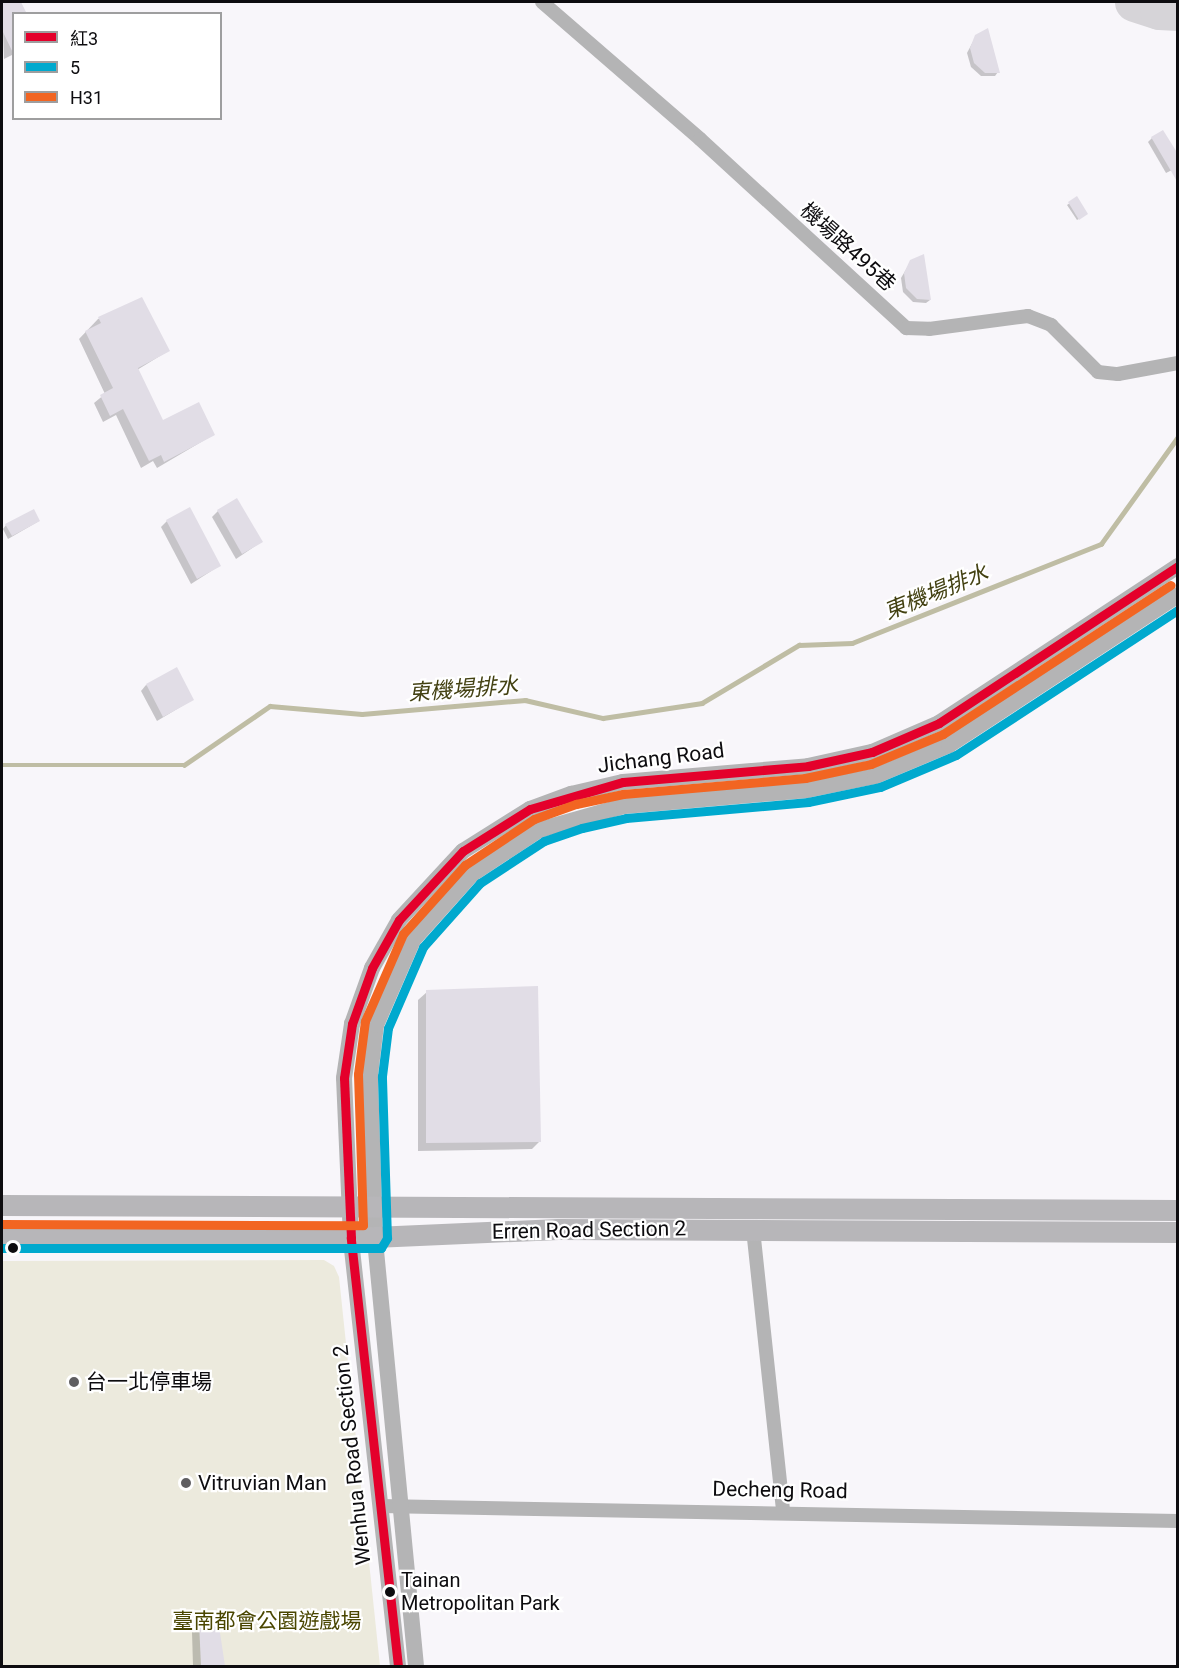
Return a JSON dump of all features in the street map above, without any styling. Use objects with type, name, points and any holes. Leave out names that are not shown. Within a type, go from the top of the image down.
[{"type":"main road","name":"Erren Road Section 2","points":[[2,1205],[1178,1210]]},
{"type":"main road","name":"Erren Road Section 2","points":[[2,1236],[351,1238],[558,1229],[753,1228],[1178,1232]]},
{"type":"street","name":"機場路495巷","points":[[542,2],[700,139],[906,328],[929,329],[1029,316],[1051,325],[1098,372],[1118,374],[1178,363]]},
{"type":"street","name":"Jichang Road","points":[[351,1238],[344,1078],[352,1024],[372,968],[399,920],[463,851],[497,827],[571,794],[623,782],[808,766],[872,752],[939,723],[1178,566]]},
{"type":"street","name":"Jichang Road","points":[[375,1237],[370,1074],[376,1025],[413,940],[472,874],[539,830],[579,816],[624,806],[807,790],[875,776],[949,746],[1178,595]]},
{"type":"street","points":[[753,1228],[783,1510]]},
{"type":"street","name":"Wenhua Road Section 2","points":[[375,1237],[416,1666]]},
{"type":"street","name":"Wenhua Road Section 2","points":[[351,1238],[398,1666]]},
{"type":"street","name":"Decheng Road","points":[[381,1506],[399,1504],[783,1510],[1178,1521]]},
{"type":"green space","name":"Tainan Metropolitan Park","points":[[324,1260],[334,1266],[339,1277],[380,1666],[2,1666],[2,1261]]},
{"type":"building","points":[[2,2],[21,2],[26,12],[12,12],[12,51],[2,30]]},
{"type":"building","points":[[988,28],[1000,73],[985,73],[974,63],[970,48],[975,35]]},
{"type":"building","points":[[1163,130],[1178,154],[1178,183],[1151,137]]},
{"type":"building","points":[[1077,196],[1088,214],[1079,220],[1068,202]]},
{"type":"building","points":[[924,254],[931,300],[917,299],[906,288],[904,273],[910,260]]},
{"type":"building","points":[[142,297],[170,351],[138,368],[163,420],[199,402],[215,435],[164,462],[161,455],[149,461],[123,409],[110,416],[100,395],[113,388],[85,331],[101,323],[98,317]]},
{"type":"building","points":[[237,498],[263,542],[242,554],[217,510]]},
{"type":"building","points":[[190,507],[221,566],[197,579],[166,520]]},
{"type":"building","points":[[34,509],[40,521],[12,536],[5,524]]},
{"type":"building","points":[[177,667],[194,700],[163,717],[146,684]]},
{"type":"building","points":[[538,986],[541,1142],[426,1143],[426,990]]},
{"type":"building","points":[[199,1622],[219,1626],[225,1666],[201,1666]]},
{"type":"waterway","name":"東機場排水","points":[[2,765],[184,765],[270,706],[362,714],[525,700],[603,718],[702,703],[799,645],[852,643],[1101,544],[1178,437]]},
{"type":"taxiway","points":[[1134,2],[1159,10],[1178,11]]},
{"type":"transit line","name":"紅3","points":[[398,1666],[351,1238],[344,1078],[352,1024],[372,968],[399,920],[463,851],[530,809],[623,782],[808,766],[872,752],[939,723],[1178,566]]},
{"type":"transit line","name":"H31","points":[[2,1224],[363,1225],[358,1074],[365,1021],[403,934],[465,865],[534,819],[576,804],[623,794],[805,778],[871,764],[943,734],[1171,585]]},
{"type":"transit line","name":"5","points":[[2,1248],[381,1248],[387,1238],[382,1076],[388,1028],[423,947],[480,883],[544,841],[582,828],[626,818],[808,802],[880,787],[956,755],[1178,610]]},
{"type":"place","name":"台一北停車場","points":[[74,1382]]},
{"type":"place","name":"Vitruvian Man","points":[[186,1483]]},
{"type":"place","name":"Tainan Metropolitan Park","points":[[390,1592]]},
{"type":"park label","name":"臺南都會公園遊戲場","points":[[267,1621]]}]
